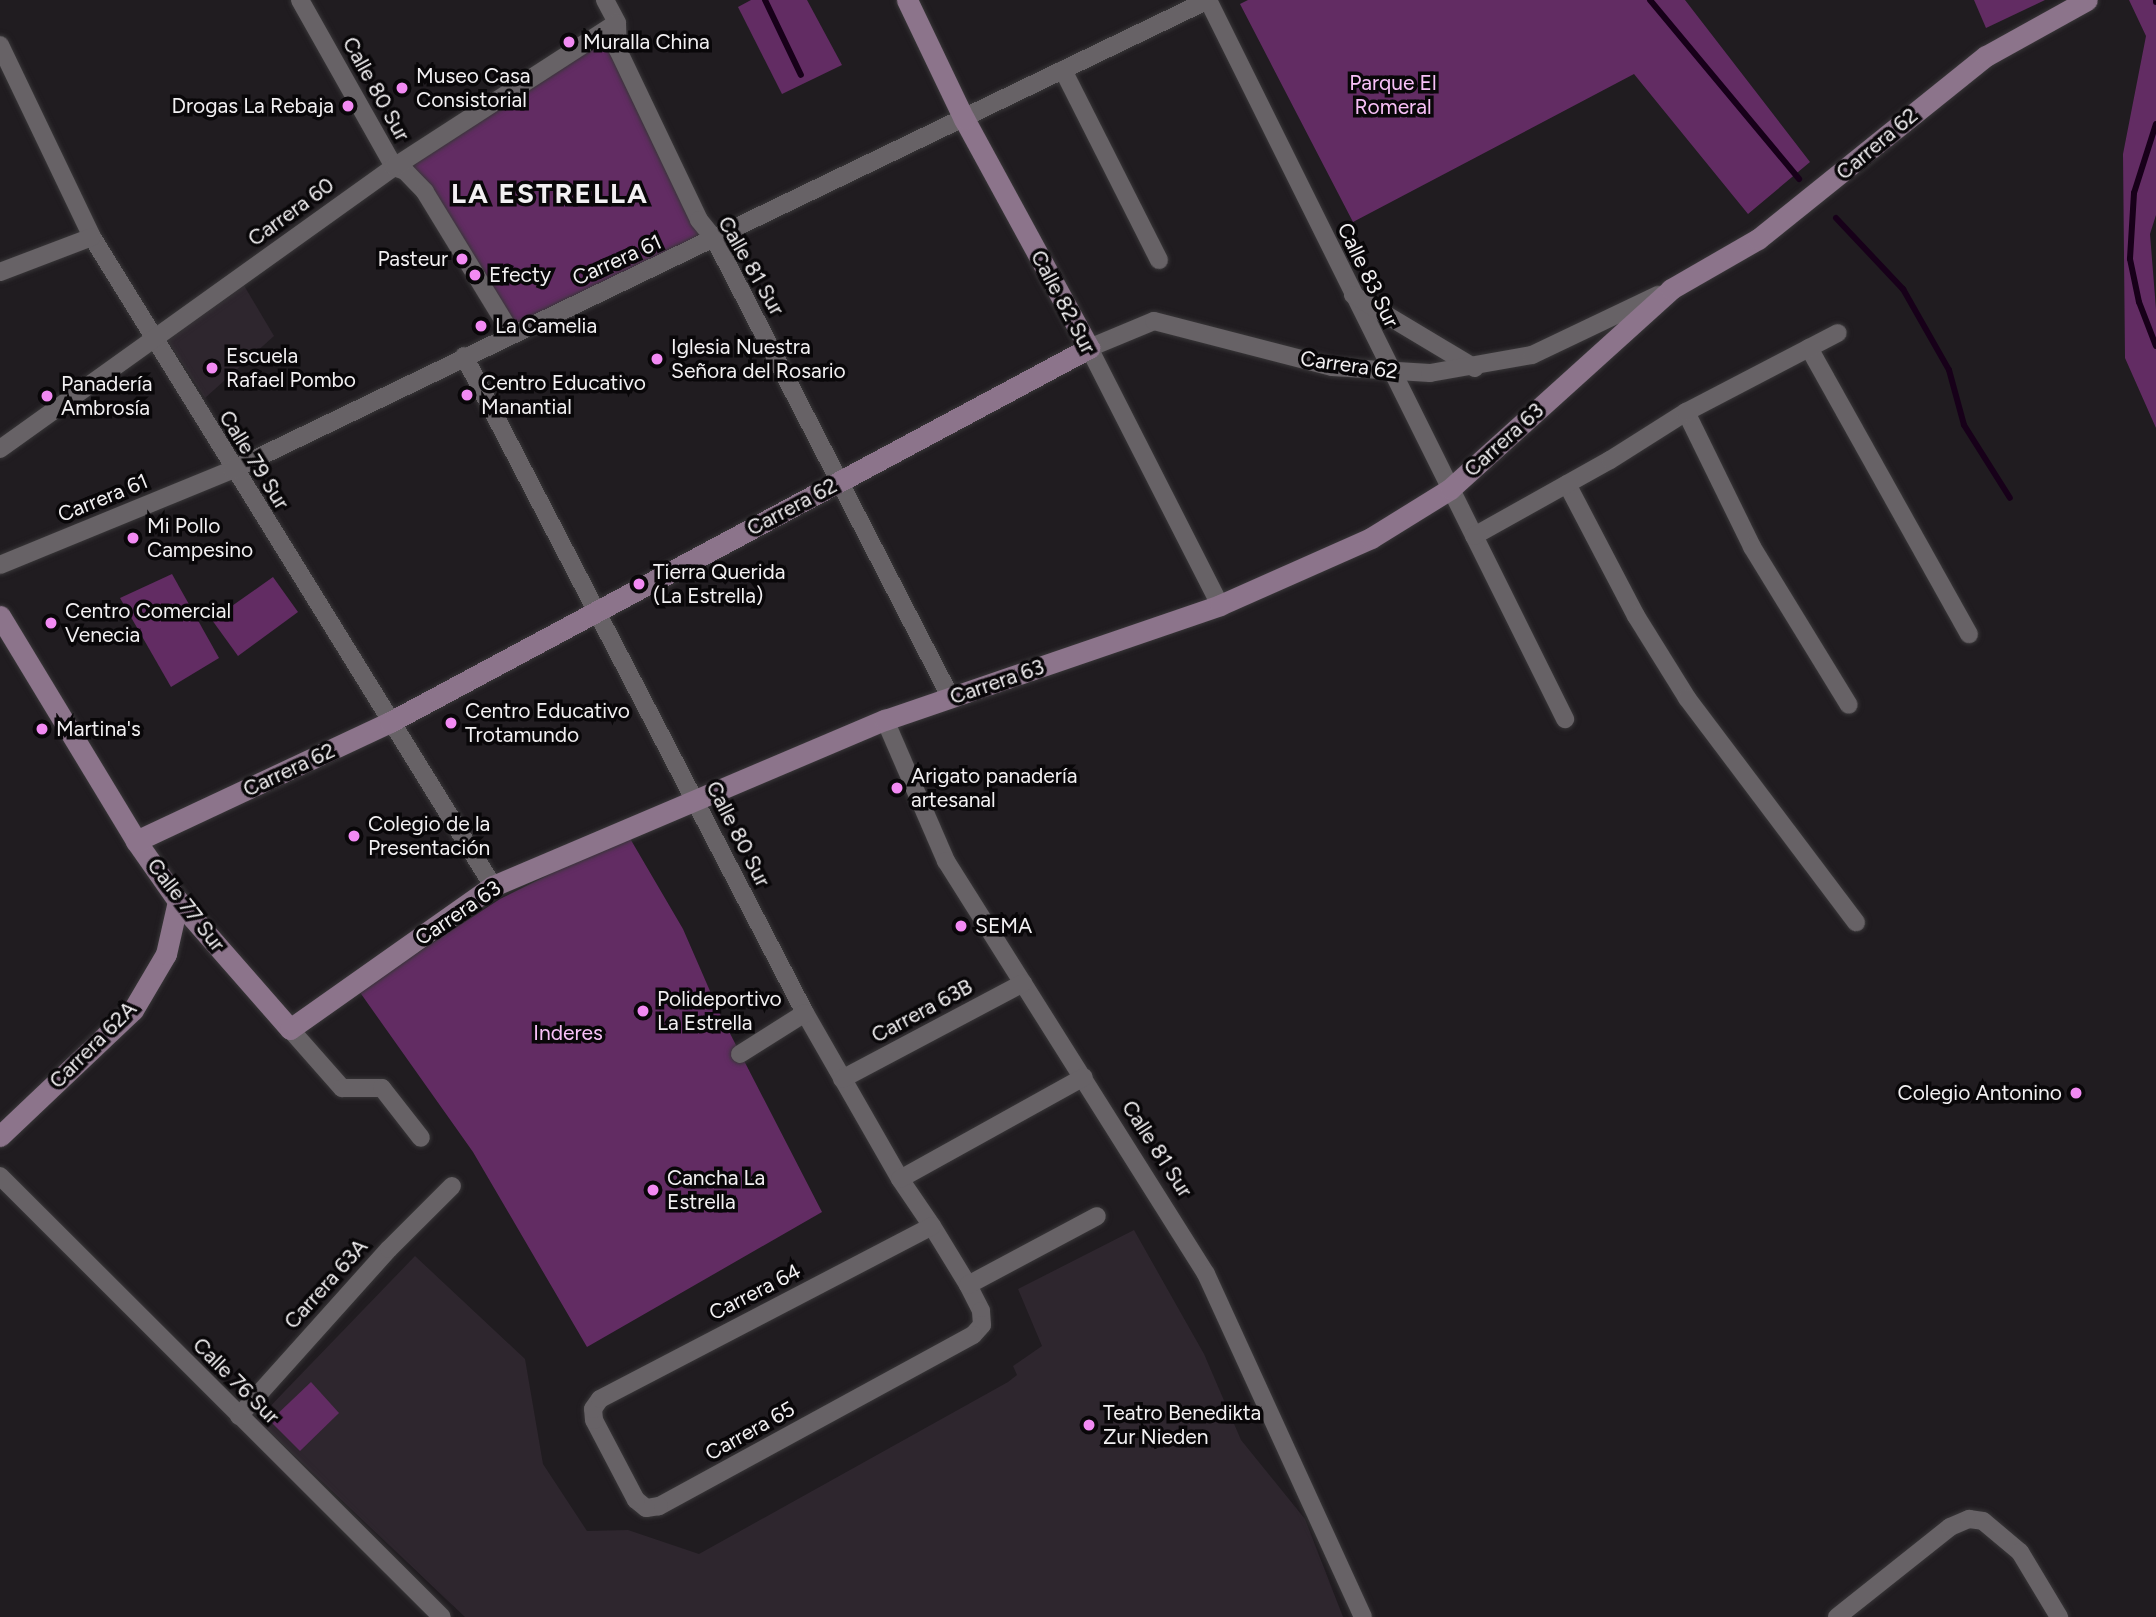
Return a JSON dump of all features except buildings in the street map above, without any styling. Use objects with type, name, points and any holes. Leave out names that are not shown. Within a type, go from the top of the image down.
[{"type":"street","name":"Calle 80 Sur","points":[[300,0],[394,167],[421,186],[511,333]]},
{"type":"street","name":"Calle 81 Sur","points":[[605,0],[617,23],[618,50],[699,220],[715,240],[951,698]]},
{"type":"street","name":"Calle 82 Sur","points":[[907,0],[964,119],[1088,348],[1220,605]]},
{"type":"street","name":"Carrera 61","points":[[0,565],[232,470],[511,333],[715,240],[1208,0]]},
{"type":"street","name":"Calle 83 Sur","points":[[1208,0],[1565,719]]},
{"type":"street","name":"Carrera 62","points":[[136,841],[390,722],[1088,348],[1154,321],[1332,367],[1391,373],[1475,368],[1532,355],[1671,289],[1768,232],[1986,57],[2087,0]]},
{"type":"street","name":"Carrera 60","points":[[0,449],[394,167],[617,23]]},
{"type":"street","name":"Calle 79 Sur","points":[[0,45],[92,237],[232,470],[493,886]]},
{"type":"street","points":[[1063,70],[1159,260]]},
{"type":"street","points":[[0,272],[92,237]]},
{"type":"street","name":"Carrera 63","points":[[290,1029],[493,886],[693,798],[885,720],[1220,605],[1371,538],[1450,489],[1671,289]]},
{"type":"street","points":[[1353,295],[1475,368]]},
{"type":"street","points":[[1474,536],[1686,412],[1838,333]]},
{"type":"street","points":[[1809,348],[1969,634]]},
{"type":"street","name":"Calle 80 Sur","points":[[464,356],[805,1013],[900,1179],[968,1285],[981,1311],[982,1325]]},
{"type":"street","points":[[1686,412],[1752,547],[1849,705]]},
{"type":"street","points":[[1567,484],[1636,616],[1687,698],[1856,922]]},
{"type":"street","name":"Calle 77 Sur","points":[[0,616],[136,841],[178,901],[342,1088],[382,1088],[421,1138]]},
{"type":"street","name":"Calle 81 Sur","points":[[885,720],[926,824],[1206,1274],[1363,1617]]},
{"type":"street","name":"Carrera 62A","points":[[0,1136],[132,1010],[166,954],[178,901]]},
{"type":"street","name":"Carrera 63B","points":[[842,1079],[1023,983]]},
{"type":"street","points":[[740,1054],[805,1013]]},
{"type":"street","points":[[900,1179],[1084,1077]]},
{"type":"street","name":"Calle 76 Sur","points":[[0,1176],[442,1617]]},
{"type":"street","name":"Carrera 63A","points":[[239,1416],[389,1249],[452,1186]]},
{"type":"street","points":[[968,1285],[1097,1216]]},
{"type":"street","name":"Carrera 64","points":[[600,1399],[932,1226]]},
{"type":"street","name":"Carrera 65","points":[[600,1399],[593,1409],[594,1420],[636,1500],[646,1508],[659,1506],[973,1335],[982,1325]]},
{"type":"street","points":[[1837,1617],[1940,1535],[1969,1519],[1983,1521],[2020,1552],[2059,1617]]},
{"type":"shaded area","name":"Escuela Rafael Pombo","points":[[242,282],[274,336],[205,398],[166,339]]},
{"type":"shaded area","points":[[1134,1230],[1204,1354],[1241,1440],[1305,1519],[1343,1617],[465,1617],[257,1420],[415,1256],[525,1359],[543,1464],[587,1531],[628,1530],[699,1554],[1008,1382],[1017,1375],[1013,1366],[1042,1346],[1018,1289]]},
{"type":"green space","points":[[751,0],[807,0],[842,65],[782,94],[738,7]]},
{"type":"green space","name":"Parque El Romeral","points":[[1248,0],[1685,0],[1810,162],[1748,214],[1634,74],[1353,222],[1240,4]]},
{"type":"green space","points":[[1974,0],[2045,0],[1986,28]]},
{"type":"green space","points":[[2129,0],[2156,0],[2156,215],[2150,234],[2156,309],[2156,428],[2125,358],[2123,154],[2146,36]]},
{"type":"green space","points":[[617,23],[618,50],[715,240],[511,333],[425,192],[394,167]]},
{"type":"green space","points":[[172,574],[219,658],[171,687],[120,598]]},
{"type":"green space","points":[[273,577],[298,612],[238,656],[212,620]]},
{"type":"green space","name":"Inderes","points":[[628,835],[683,929],[720,1014],[822,1212],[587,1347],[473,1152],[359,991],[500,899]]},
{"type":"green space","points":[[311,1382],[339,1413],[300,1451],[270,1421]]},
{"type":"waterway","points":[[765,0],[801,75]]},
{"type":"waterway","points":[[1650,0],[1799,179]]},
{"type":"waterway","points":[[2156,124],[2134,193],[2130,259],[2139,302],[2156,346]]},
{"type":"waterway","points":[[1836,218],[1903,289],[1949,370],[1964,425],[2010,498]]},
{"type":"place","name":"Muralla China","points":[[569,42]]},
{"type":"place","name":"Museo Casa Consistorial","points":[[402,88]]},
{"type":"place","name":"Drogas La Rebaja","points":[[348,106]]},
{"type":"place","name":"Pasteur","points":[[462,259]]},
{"type":"place","name":"Efecty","points":[[475,275]]},
{"type":"place","name":"La Camelia","points":[[481,326]]},
{"type":"place","name":"Iglesia Nuestra Señora del Rosario","points":[[657,359]]},
{"type":"place","name":"Escuela Rafael Pombo","points":[[212,368]]},
{"type":"place","name":"Centro Educativo Manantial","points":[[467,395]]},
{"type":"place","name":"Panadería Ambrosía","points":[[47,396]]},
{"type":"place","name":"Mi Pollo Campesino","points":[[133,538]]},
{"type":"place","name":"Tierra Querida (La Estrella)","points":[[639,584]]},
{"type":"place","name":"Centro Comercial Venecia","points":[[51,623]]},
{"type":"place","name":"Centro Educativo Trotamundo","points":[[451,723]]},
{"type":"place","name":"Martina's","points":[[42,729]]},
{"type":"place","name":"Arigato panadería artesanal","points":[[897,788]]},
{"type":"place","name":"Colegio de la Presentación","points":[[354,836]]},
{"type":"place","name":"SEMA","points":[[961,926]]},
{"type":"place","name":"Polideportivo La Estrella","points":[[643,1011]]},
{"type":"place","name":"Colegio Antonino","points":[[2076,1093]]},
{"type":"place","name":"Cancha La Estrella","points":[[653,1190]]},
{"type":"place","name":"Teatro Benedikta Zur Nieden","points":[[1089,1425]]},
{"type":"district","name":"LA ESTRELLA","points":[[550,193]]}]
